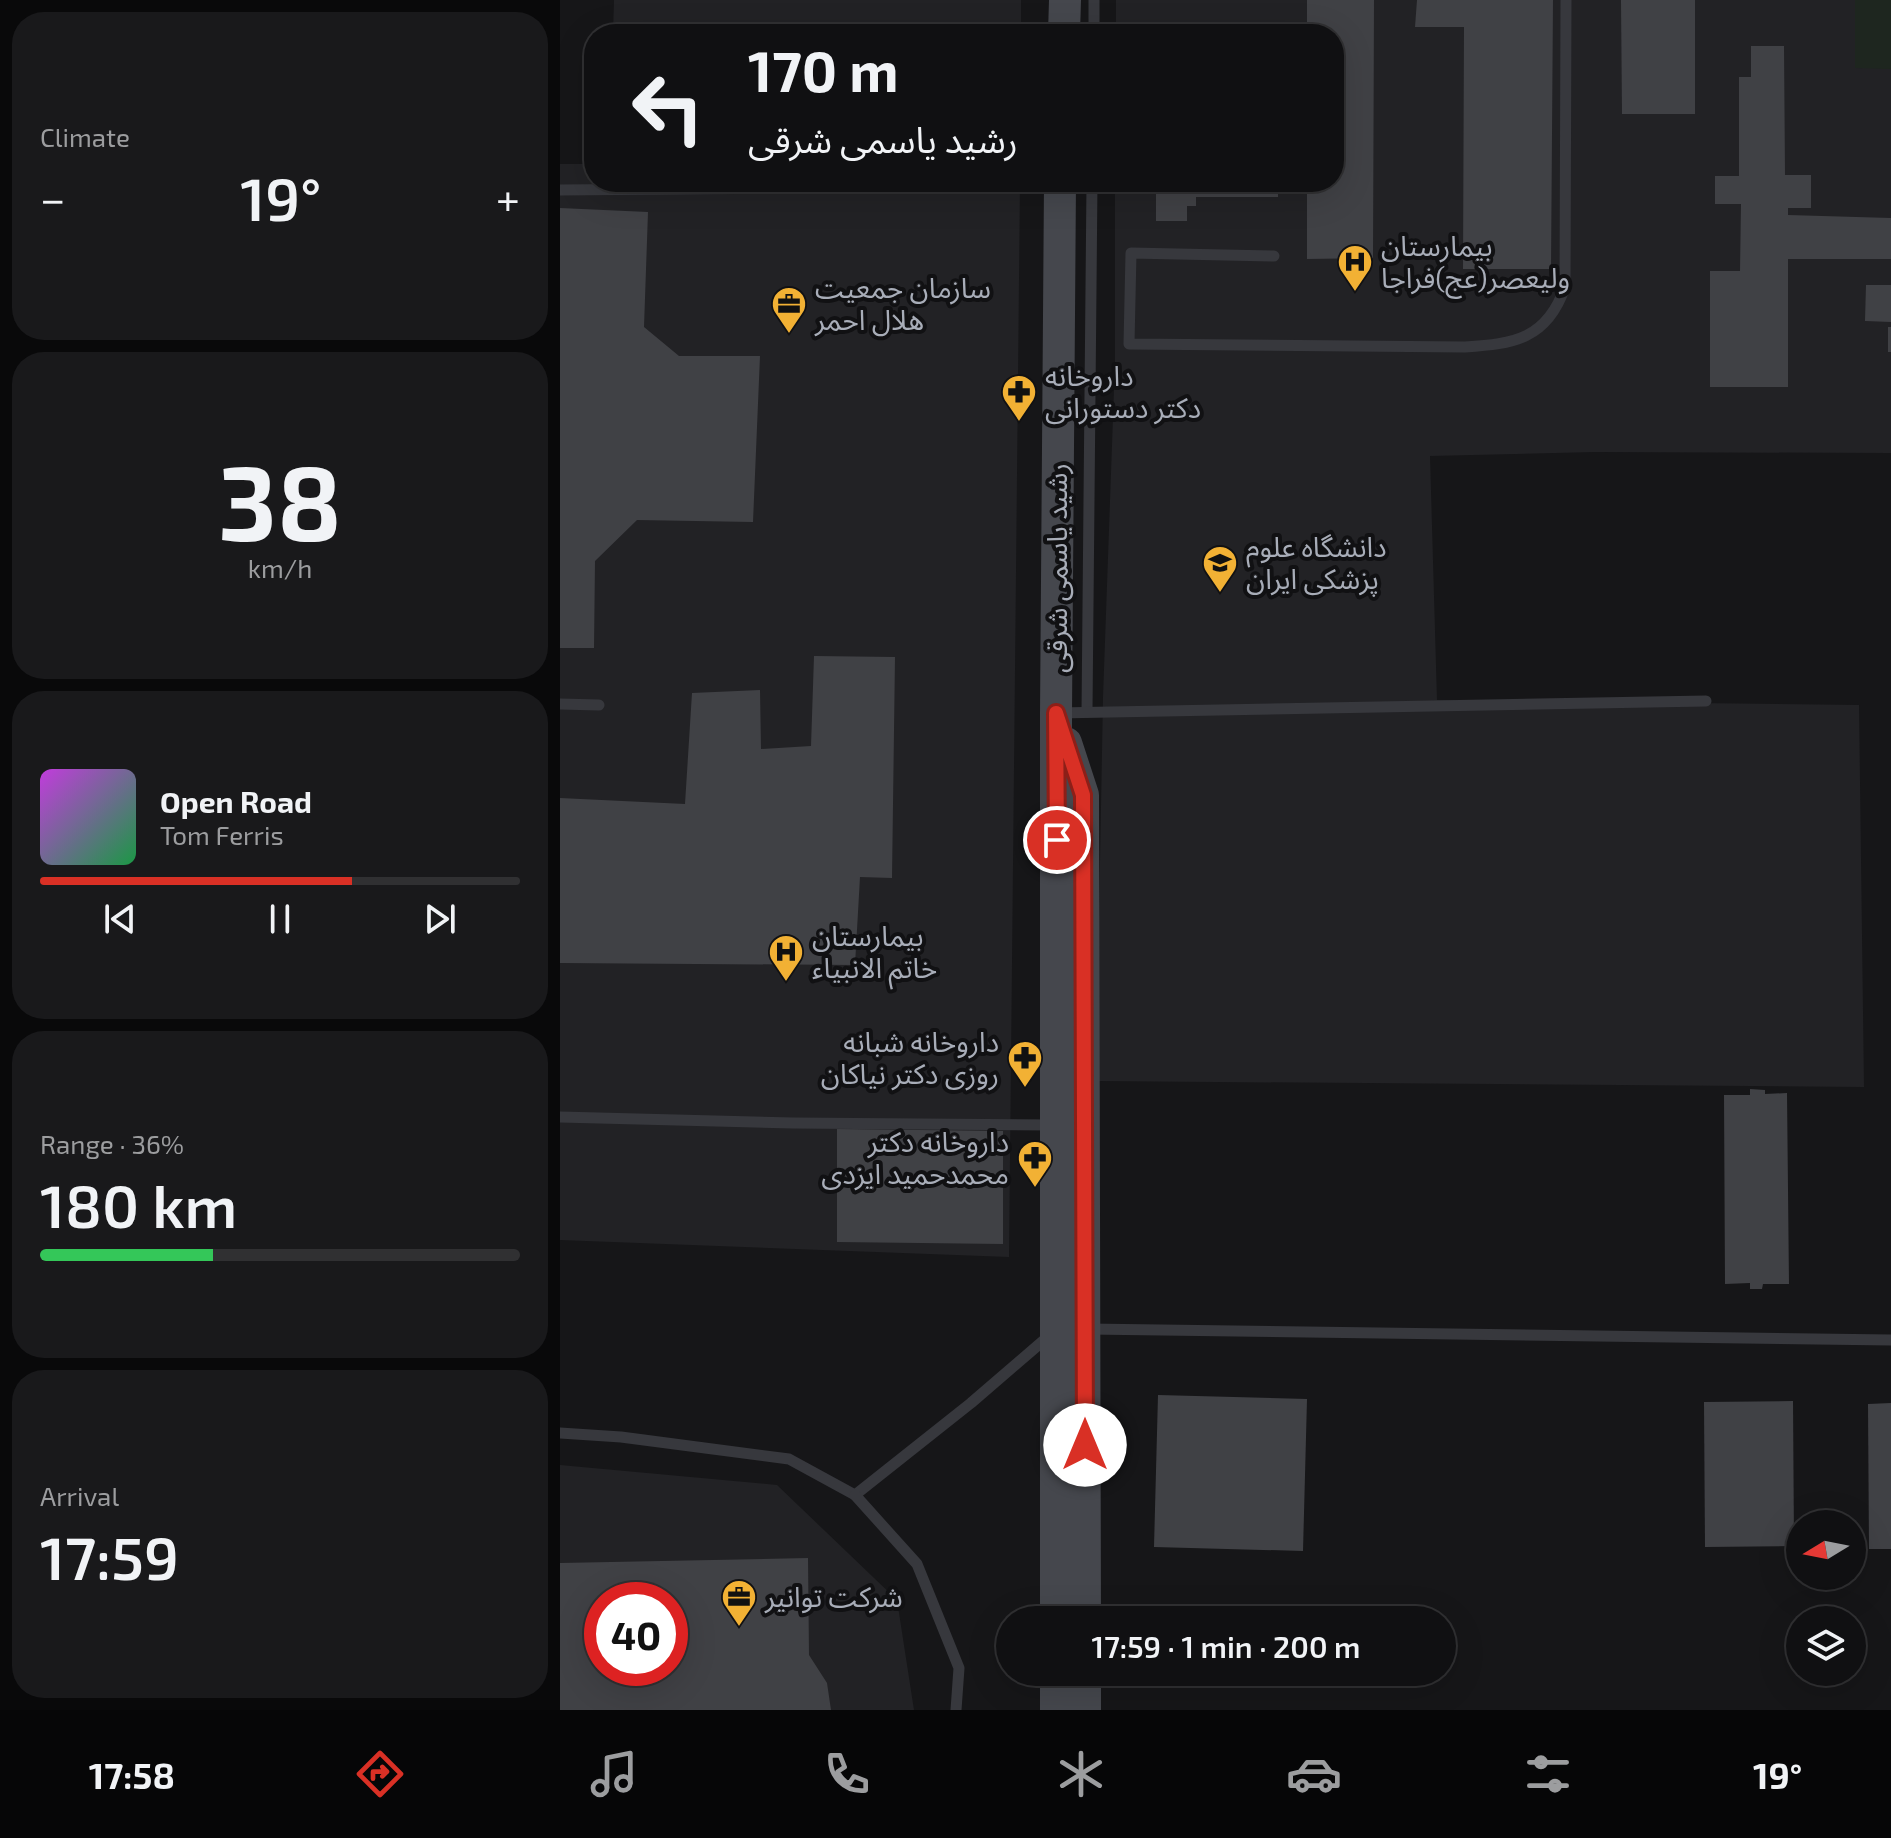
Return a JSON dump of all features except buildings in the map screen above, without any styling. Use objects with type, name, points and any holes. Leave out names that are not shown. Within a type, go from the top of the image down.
[{"type":"street","points":[[1064,24],[1065,0]]},
{"type":"street","name":"رشید یاسمی شرقی","points":[[1060,192],[1072,713],[1058,1125],[1084,1606]]},
{"type":"street","name":"رشید یاسمی شرقی","points":[[1057,1606],[1071,1329],[1083,795],[1072,713]]},
{"type":"street","points":[[1056,1686],[1056,1710]]},
{"type":"street","points":[[1085,1686],[1085,1710]]},
{"type":"lane","points":[[1094,0],[1094,24]]},
{"type":"lane","points":[[1274,256],[1131,253],[1129,344],[1465,347],[1505,344],[1525,337],[1545,322],[1559,305],[1565,287],[1566,0]]},
{"type":"lane","points":[[560,190],[584,190]]},
{"type":"lane","points":[[1092,192],[1072,713],[1706,701]]},
{"type":"lane","points":[[560,704],[599,705]]},
{"type":"lane","points":[[560,1117],[1058,1125]]},
{"type":"lane","points":[[855,1495],[1071,1329],[1891,1340]]},
{"type":"lane","points":[[560,1433],[621,1437],[789,1459],[855,1495],[917,1564],[959,1668],[956,1710]]},
{"type":"shaded area","points":[[614,0],[1021,0],[1021,24],[613,24]]},
{"type":"shaded area","points":[[1116,0],[1891,0],[1891,453],[1595,452],[1430,456],[1437,700],[1859,705],[1864,1087],[1096,1081],[1103,697],[1115,361],[1115,192],[1344,192],[1344,24],[1116,24]]},
{"type":"shaded area","points":[[1855,0],[1891,0],[1891,69],[1855,68]]},
{"type":"shaded area","name":"بیمارستان خاتم الانبیاء","points":[[560,164],[584,164],[584,192],[1020,192],[1009,1257],[560,1240]]},
{"type":"shaded area","name":"شرکت توانیر","points":[[560,1465],[777,1485],[897,1600],[914,1710],[560,1710]]},
{"type":"place","name":"بیمارستان ولیعصر(عج)فراجا","points":[[1355,293]]},
{"type":"place","name":"سازمان جمعیت هلال احمر","points":[[789,335]]},
{"type":"place","name":"داروخانه دکتر دستورانی","points":[[1019,423]]},
{"type":"place","name":"دانشگاه علوم پزشکی ایران","points":[[1220,594]]},
{"type":"place","name":"بیمارستان خاتم الانبیاء","points":[[786,983]]},
{"type":"place","name":"داروخانه شبانه روزی دکتر نیاکان","points":[[1025,1089]]},
{"type":"place","name":"داروخانه دکتر محمدحمید ایزدی","points":[[1035,1189]]},
{"type":"place","name":"شرکت توانیر","points":[[739,1628]]},
{"type":"route","points":[[1057,840],[1056,713],[1083,795],[1085,1445]]}]
